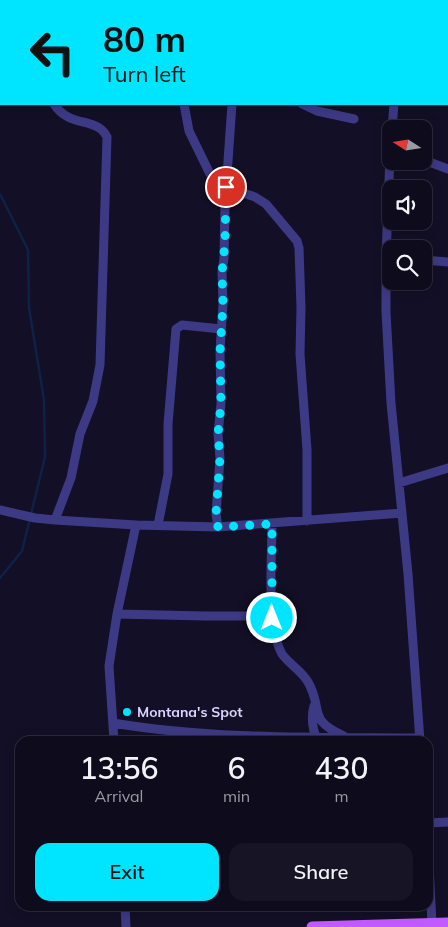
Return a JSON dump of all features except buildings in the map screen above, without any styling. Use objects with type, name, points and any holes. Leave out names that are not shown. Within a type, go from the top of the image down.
[{"type":"main road","points":[[312,927],[448,923]]},
{"type":"street","points":[[55,105],[60,112],[71,119],[97,126],[104,130],[107,136],[100,365],[93,401],[80,434],[71,478],[55,520]]},
{"type":"street","points":[[184,105],[189,131],[215,181],[226,187],[256,197],[266,204],[293,235],[299,248],[300,354],[308,520]]},
{"type":"street","points":[[218,527],[216,514],[220,458],[218,434],[221,404],[222,272],[232,105]]},
{"type":"street","points":[[304,105],[354,119]]},
{"type":"street","points":[[392,120],[394,105]]},
{"type":"street","points":[[432,163],[448,169]]},
{"type":"street","points":[[389,240],[390,170]]},
{"type":"street","points":[[432,261],[448,262]]},
{"type":"street","points":[[387,290],[386,312],[391,403],[408,574],[420,736]]},
{"type":"street","points":[[158,525],[168,474],[168,424],[176,329],[182,325],[222,329]]},
{"type":"street","points":[[399,483],[448,468]]},
{"type":"street","points":[[0,510],[35,518],[55,520],[136,525],[218,527],[402,513]]},
{"type":"street","points":[[272,524],[272,618],[278,643],[283,654],[307,679],[317,712],[325,726],[346,736]]},
{"type":"street","points":[[114,736],[109,666],[117,614],[136,525]]},
{"type":"street","points":[[117,614],[272,618]]},
{"type":"street","points":[[315,702],[312,716],[317,736]]},
{"type":"street","points":[[113,723],[218,734],[258,736]]},
{"type":"street","points":[[433,823],[448,822]]},
{"type":"street","points":[[125,911],[126,927]]},
{"type":"street","points":[[431,911],[432,924]]},
{"type":"waterway","points":[[0,194],[28,250],[29,308],[44,400],[45,457],[22,551],[0,578]]},
{"type":"place","name":"Montana's Spot","points":[[127,712]]},
{"type":"route","points":[[226,187],[220,352],[221,404],[218,434],[220,458],[216,514],[218,527],[272,524],[272,618]]}]
